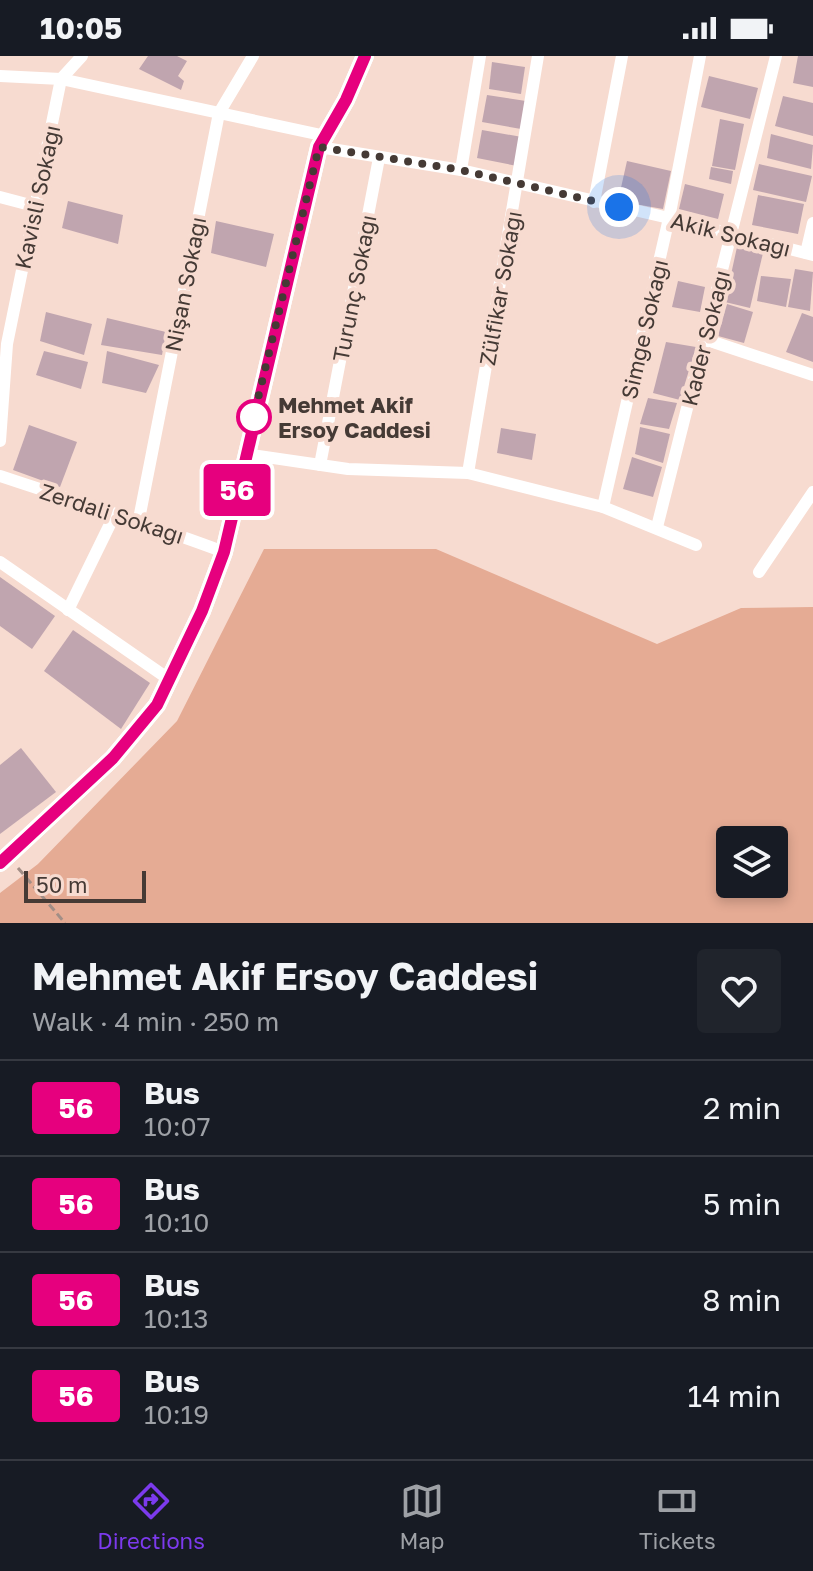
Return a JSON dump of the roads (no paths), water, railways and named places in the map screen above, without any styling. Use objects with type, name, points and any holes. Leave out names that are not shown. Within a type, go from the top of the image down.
[{"type":"street","points":[[61,79],[82,56]]},
{"type":"street","name":"Nişan Sokağı","points":[[139,519],[219,113],[253,56]]},
{"type":"street","points":[[4,860],[113,758],[157,705],[202,611],[224,552],[322,141],[346,100],[365,56]]},
{"type":"street","points":[[461,170],[480,56]]},
{"type":"street","name":"Zülfikar Sokağı","points":[[468,473],[538,56]]},
{"type":"street","points":[[594,202],[622,56]]},
{"type":"street","name":"Simge Sokağı","points":[[603,507],[669,218],[700,56]]},
{"type":"street","name":"Kader Sokağı","points":[[657,527],[776,56]]},
{"type":"street","name":"Akik Sokağı","points":[[0,76],[61,79],[219,113],[379,158],[461,170],[733,233],[809,254]]},
{"type":"street","name":"Kavisli Sokağı","points":[[0,441],[4,343],[61,79]]},
{"type":"street","name":"Turunç Sokağı","points":[[320,465],[379,158]]},
{"type":"street","points":[[0,197],[34,206]]},
{"type":"street","points":[[809,254],[813,223]]},
{"type":"street","points":[[704,339],[813,375]]},
{"type":"street","points":[[245,454],[348,469],[468,473],[603,507],[696,545]]},
{"type":"street","name":"Zerdali Sokağı","points":[[0,476],[139,519],[224,552]]},
{"type":"street","points":[[759,572],[813,492]]},
{"type":"street","points":[[68,610],[115,514]]},
{"type":"street","points":[[0,562],[170,680]]},
{"type":"place","name":"Mehmet Akif Ersoy Caddesi","points":[[254,417]]}]
